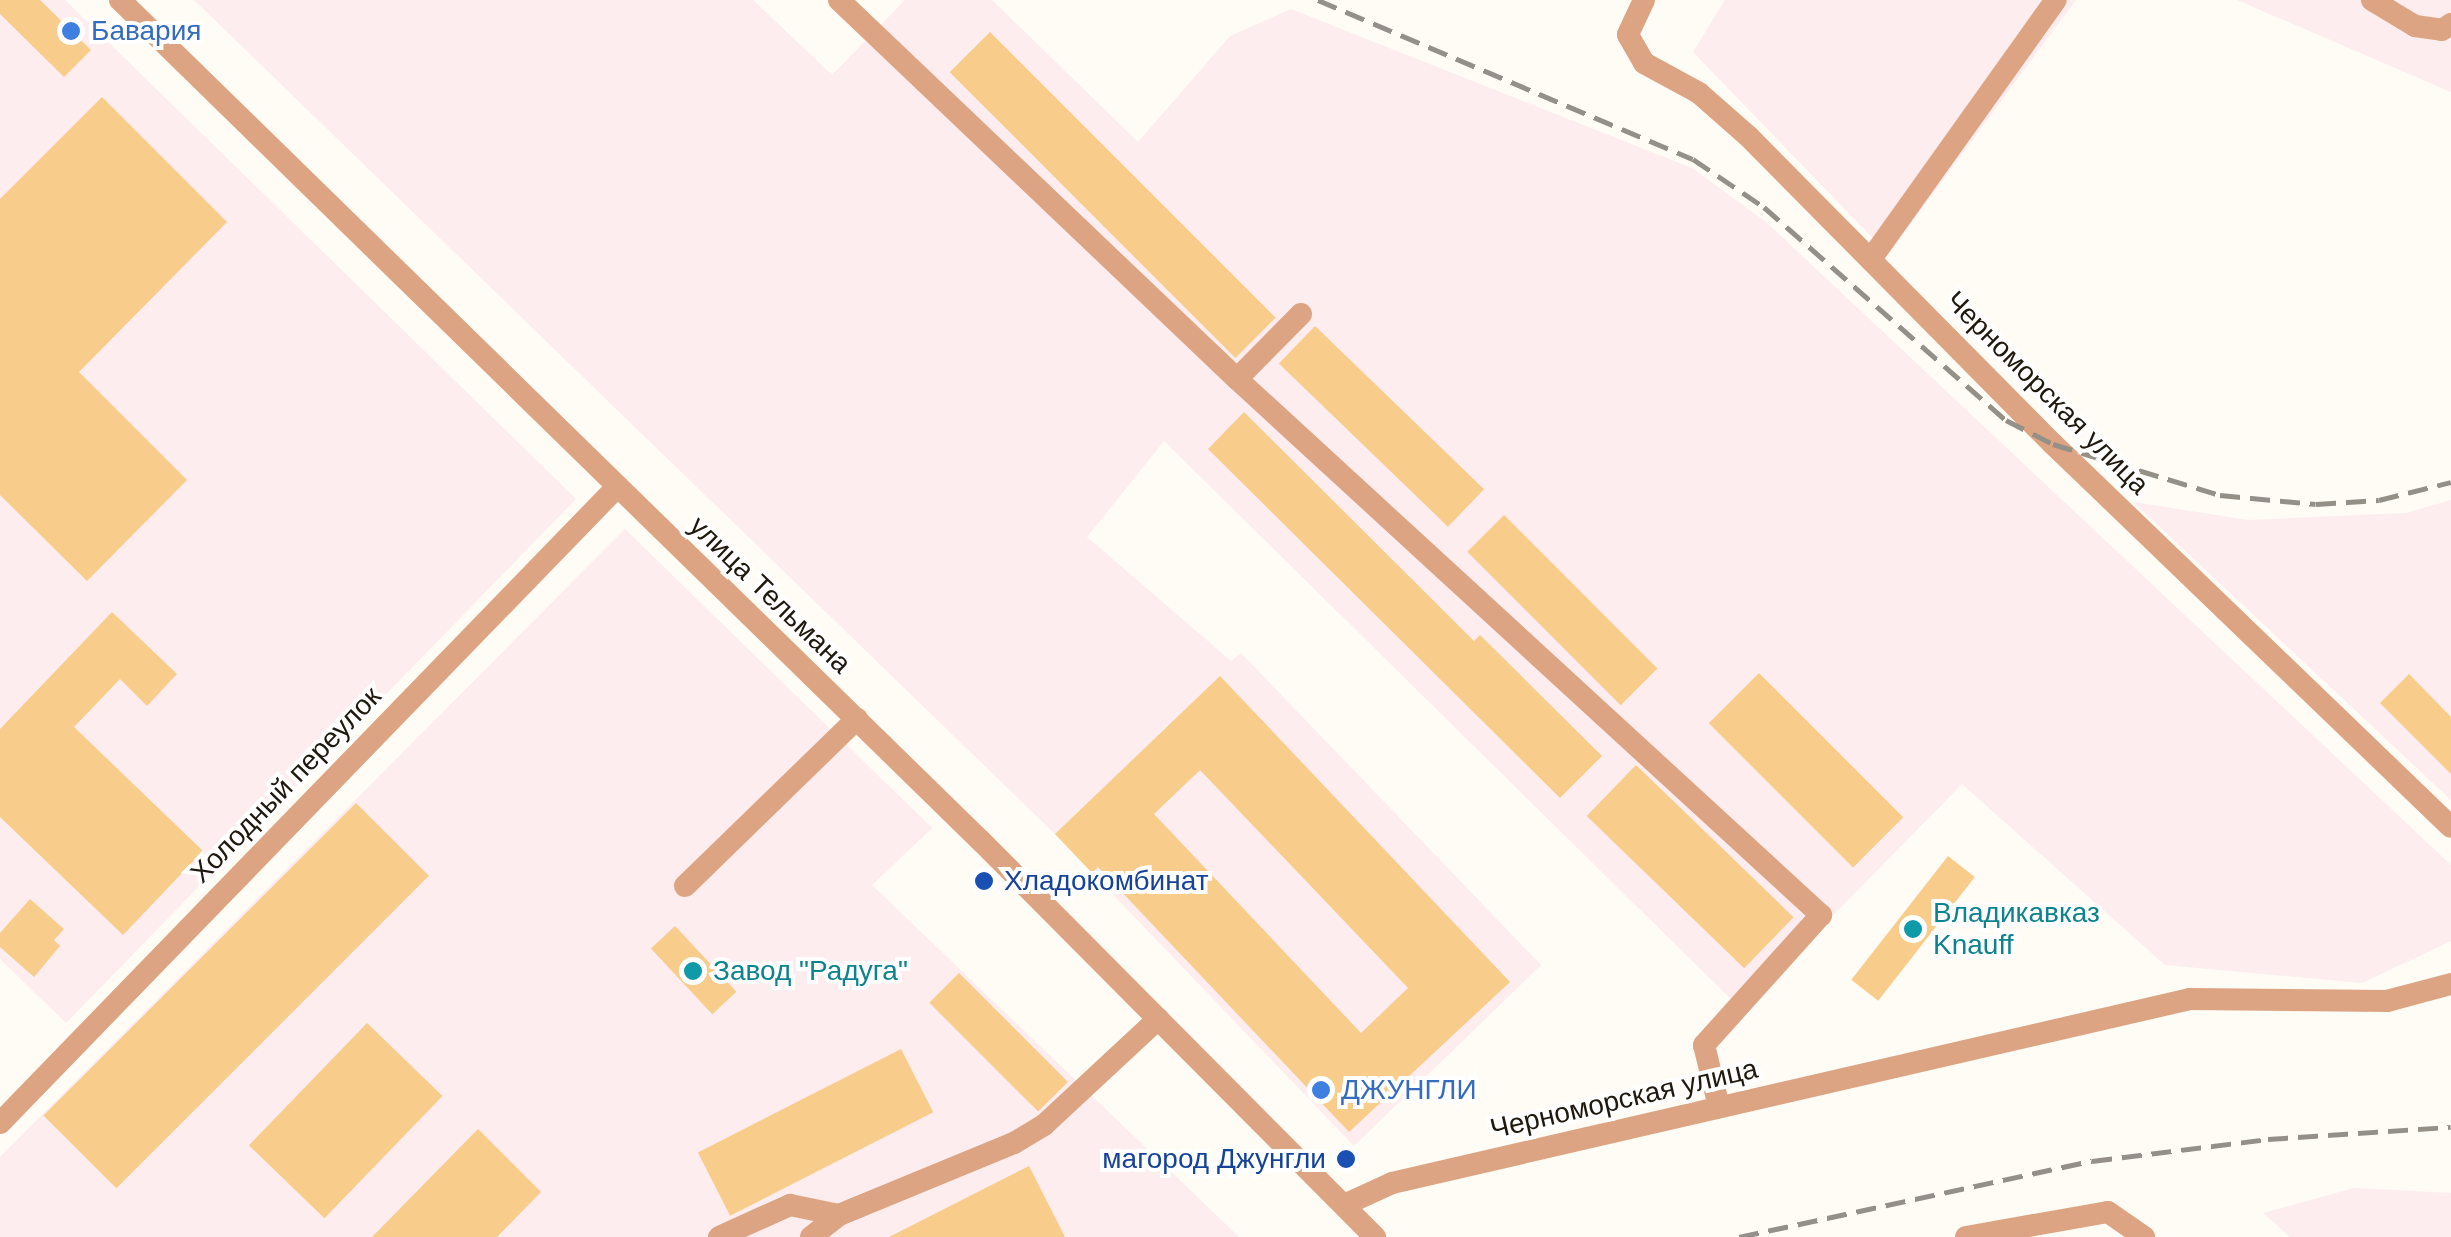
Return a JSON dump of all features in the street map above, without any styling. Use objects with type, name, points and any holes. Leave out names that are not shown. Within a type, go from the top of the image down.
[{"type":"street","name":"улица Тельмана","points":[[120,0],[615,489],[857,719],[1375,1237]]},
{"type":"street","points":[[839,0],[1237,379],[1821,915],[1704,1045],[1719,1107]]},
{"type":"street","name":"Черноморская улица","points":[[1644,0],[1628,36],[1644,62],[1724,115],[2451,827]]},
{"type":"street","points":[[1871,259],[2056,0]]},
{"type":"street","points":[[2372,0],[2415,26],[2442,30],[2451,24]]},
{"type":"street","points":[[1237,379],[1300,314]]},
{"type":"street","name":"Холодный переулок","points":[[0,1123],[615,489]]},
{"type":"street","points":[[685,886],[857,719]]},
{"type":"street","name":"Черноморская улица","points":[[1344,1205],[1392,1183],[2190,999],[2387,1001],[2451,984]]},
{"type":"street","points":[[812,1237],[839,1215],[1044,1125],[1158,1019]]},
{"type":"street","points":[[719,1237],[790,1204],[839,1215]]},
{"type":"street","points":[[1966,1237],[2108,1212],[2134,1234]]},
{"type":"shaded area","points":[[0,0],[65,0],[576,499],[66,1023],[0,959]]},
{"type":"shaded area","points":[[194,0],[753,0],[832,75],[905,0],[992,0],[1138,142],[1230,36],[1291,9],[1692,168],[1766,222],[2451,865],[2451,941],[2362,983],[2165,965],[1962,784],[1741,1009],[1164,441],[1087,537],[1231,661],[1241,653],[1541,965],[1354,1146],[1054,833]]},
{"type":"shaded area","points":[[1725,0],[2076,0],[1888,254],[1693,52]]},
{"type":"shaded area","points":[[2237,0],[2451,0],[2451,92]]},
{"type":"shaded area","points":[[2451,500],[2451,800],[2133,502],[2248,520],[2406,513]]},
{"type":"shaded area","points":[[625,529],[932,828],[872,885],[1239,1237],[0,1237],[0,1157]]},
{"type":"shaded area","points":[[2354,1188],[2451,1193],[2451,1237],[2290,1237],[2263,1213]]},
{"type":"building","points":[[0,0],[40,0],[91,50],[64,77],[0,14]]},
{"type":"building","points":[[990,32],[1276,318],[1235,358],[950,72]]},
{"type":"building","points":[[102,97],[227,222],[79,372],[187,480],[87,581],[0,495],[0,199]]},
{"type":"building","points":[[1315,326],[1484,489],[1448,527],[1279,363]]},
{"type":"building","points":[[1244,412],[1474,641],[1480,635],[1602,756],[1560,798],[1208,449]]},
{"type":"building","points":[[1504,515],[1657,668],[1621,705],[1467,552]]},
{"type":"building","points":[[112,612],[177,674],[147,706],[120,679],[74,727],[203,851],[123,935],[0,817],[0,729]]},
{"type":"building","points":[[1759,673],[1903,817],[1853,867],[1709,723]]},
{"type":"building","points":[[2409,674],[2451,717],[2451,774],[2380,703]]},
{"type":"building","points":[[1220,676],[1510,982],[1349,1132],[1098,867],[1092,873],[1055,834]],"holes":[[[1200,770],[1408,988],[1361,1033],[1154,814]]]},
{"type":"building","points":[[1636,765],[1794,917],[1744,968],[1587,816]]},
{"type":"building","points":[[356,803],[429,876],[116,1188],[43,1116]]},
{"type":"building","name":"Владикавказ Knauff","points":[[1948,856],[1975,877],[1878,1001],[1851,980]]},
{"type":"building","points":[[30,899],[64,929],[54,940],[60,946],[34,977],[0,947],[0,933]]},
{"type":"building","name":"Завод \"Радуга\"","points":[[675,926],[736,992],[712,1014],[651,949]]},
{"type":"building","points":[[959,973],[1068,1082],[1038,1112],[929,1003]]},
{"type":"building","points":[[367,1023],[443,1096],[324,1218],[249,1145]]},
{"type":"building","points":[[901,1049],[933,1112],[730,1216],[698,1153]]},
{"type":"building","points":[[478,1129],[541,1192],[497,1237],[372,1237]]},
{"type":"building","points":[[1029,1166],[1065,1237],[889,1237]]},
{"type":"railway","points":[[1318,0],[1693,159],[1764,207],[2006,420],[2053,444],[2220,495],[2316,504],[2379,500],[2451,482]]},
{"type":"railway","points":[[1739,1237],[2092,1161],[2268,1139],[2451,1127]]},
{"type":"place","name":"Бавария","points":[[71,31]]},
{"type":"place","name":"Хладокомбинат","points":[[984,881]]},
{"type":"place","name":"Владикавказ Knauff","points":[[1913,929]]},
{"type":"place","name":"Завод \"Радуга\"","points":[[693,971]]},
{"type":"place","name":"ДЖУНГЛИ","points":[[1321,1090]]},
{"type":"place","name":"магород Джунгли","points":[[1346,1159]]}]
